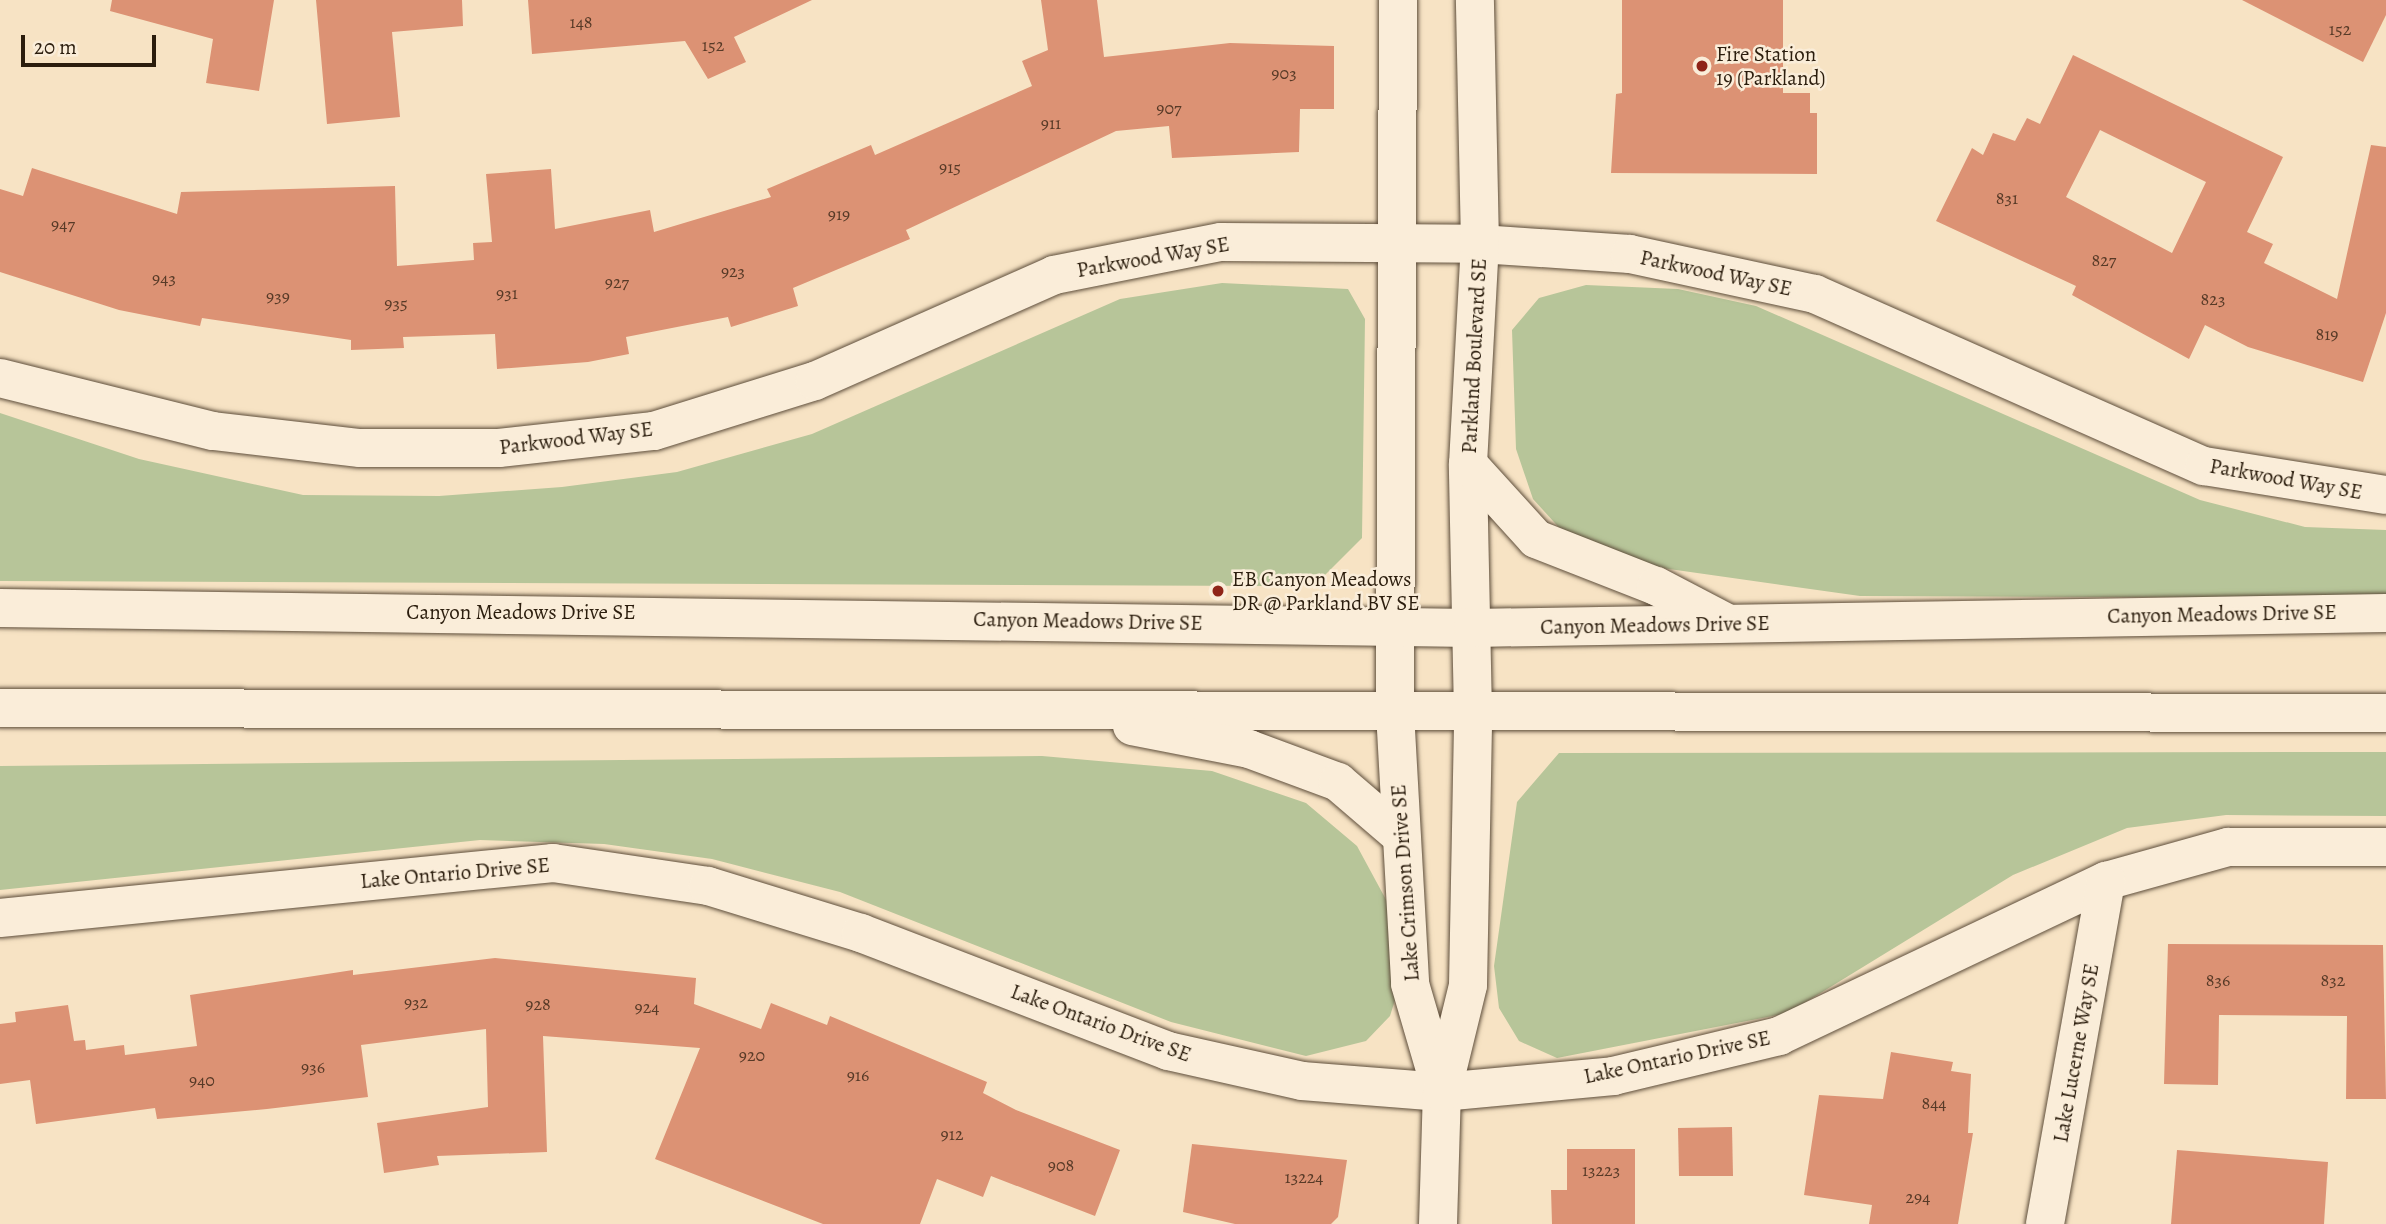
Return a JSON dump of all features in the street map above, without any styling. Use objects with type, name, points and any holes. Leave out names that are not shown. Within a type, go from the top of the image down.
[{"type":"street","points":[[1395,712],[1392,626],[1393,242],[1398,0]]},
{"type":"street","name":"Parkland Boulevard SE","points":[[1473,713],[1468,464],[1480,244],[1475,0]]},
{"type":"street","name":"Parkwood Way SE","points":[[0,378],[212,431],[360,448],[499,448],[654,431],[816,381],[1054,275],[1221,242],[1480,244],[1630,254],[1815,294],[2204,466],[2386,495]]},
{"type":"street","points":[[1468,464],[1536,539],[1656,586],[1730,624]]},
{"type":"street","name":"Canyon Meadows Drive SE","points":[[0,608],[1473,628],[2386,613]]},
{"type":"street","points":[[1034,707],[1249,749],[1338,782],[1401,836]]},
{"type":"street","points":[[0,708],[1034,707],[1473,713],[2386,713]]},
{"type":"street","name":"Lake Crimson Drive SE","points":[[1395,712],[1410,984],[1442,1092]]},
{"type":"street","name":"Lake Crimson Drive SE","points":[[1437,1224],[1442,1092],[1468,985],[1473,713]]},
{"type":"street","name":"Lake Ontario Drive SE","points":[[0,918],[553,863],[708,886],[862,933],[1168,1051],[1302,1081],[1442,1092],[1613,1076],[1779,1036],[2106,881],[2228,846],[2386,847]]},
{"type":"street","name":"Lake Lucerne Way SE","points":[[2045,1224],[2106,881]]},
{"type":"green space","points":[[1222,283],[1348,289],[1365,319],[1362,538],[1325,575],[1287,586],[0,581],[0,413],[139,459],[303,495],[439,496],[562,487],[677,472],[812,434],[1120,299]]},
{"type":"green space","points":[[1586,285],[1678,289],[1756,306],[2200,500],[2305,527],[2386,530],[2386,598],[1860,596],[1655,567],[1564,533],[1533,499],[1516,449],[1512,330],[1539,298]]},
{"type":"green space","points":[[2386,752],[2386,816],[2226,815],[2127,828],[2013,875],[1788,1013],[1557,1058],[1519,1041],[1499,1008],[1494,966],[1517,802],[1559,753]]},
{"type":"green space","points":[[1042,756],[1212,771],[1306,803],[1357,846],[1390,907],[1400,984],[1390,1016],[1366,1041],[1306,1056],[1171,1022],[840,892],[712,859],[604,844],[480,840],[0,890],[0,766]]},
{"type":"building","points":[[112,0],[274,0],[259,91],[206,83],[213,39],[110,11]]},
{"type":"building","points":[[316,0],[462,0],[463,26],[392,32],[400,117],[327,124]]},
{"type":"building","points":[[528,0],[812,0],[734,37],[746,62],[708,79],[685,41],[532,54]]},
{"type":"building","points":[[1041,0],[1097,0],[1104,57],[1230,43],[1334,46],[1334,109],[1300,109],[1299,152],[1172,158],[1169,126],[1116,131],[906,230],[910,239],[793,288],[798,306],[731,327],[728,317],[626,337],[629,354],[588,362],[497,369],[495,334],[403,337],[404,348],[351,350],[351,340],[202,318],[200,326],[119,310],[0,272],[0,189],[23,196],[32,168],[177,214],[181,192],[395,186],[397,266],[474,260],[473,243],[492,242],[486,174],[551,169],[555,229],[650,210],[654,232],[771,197],[767,189],[871,145],[875,155],[1032,86],[1022,61],[1048,50]]},
{"type":"building","name":"Fire Station 19 (Parkland)","points":[[1622,0],[1783,0],[1783,93],[1810,93],[1810,113],[1817,113],[1817,174],[1611,173],[1616,94],[1622,93]]},
{"type":"building","points":[[2242,0],[2386,0],[2386,15],[2363,62]]},
{"type":"building","points":[[2073,55],[2283,157],[2247,232],[2273,244],[2264,263],[2337,299],[2371,145],[2386,147],[2386,313],[2363,382],[2248,347],[2205,325],[2189,359],[2072,295],[2076,286],[1936,221],[1972,148],[1983,155],[1993,133],[2015,141],[2027,118],[2040,124]],"holes":[[[2100,130],[2206,182],[2172,253],[2066,197]]]},
{"type":"building","points":[[2168,944],[2383,945],[2386,1099],[2346,1099],[2347,1016],[2219,1015],[2218,1085],[2164,1084]]},
{"type":"building","points":[[495,958],[696,978],[694,1004],[761,1029],[771,1003],[827,1025],[830,1016],[987,1082],[983,1093],[1016,1110],[1120,1150],[1095,1216],[991,1176],[983,1197],[937,1179],[920,1224],[823,1224],[655,1159],[700,1048],[543,1036],[547,1152],[437,1156],[439,1165],[384,1173],[377,1123],[488,1107],[486,1029],[361,1045],[368,1097],[267,1109],[157,1119],[155,1108],[36,1124],[30,1080],[0,1084],[0,1024],[16,1022],[15,1012],[68,1005],[74,1041],[85,1040],[86,1050],[124,1045],[125,1055],[197,1046],[190,995],[353,970],[353,975]]},
{"type":"building","points":[[1891,1052],[1953,1062],[1951,1071],[1971,1074],[1968,1133],[1973,1133],[1958,1224],[1869,1224],[1872,1205],[1804,1195],[1819,1095],[1883,1099]]},
{"type":"building","points":[[1732,1127],[1733,1176],[1679,1176],[1678,1128]]},
{"type":"building","points":[[1192,1144],[1347,1160],[1338,1217],[1331,1224],[1235,1224],[1183,1212]]},
{"type":"building","points":[[1567,1149],[1635,1149],[1635,1224],[1552,1224],[1551,1190],[1567,1190]]},
{"type":"building","points":[[2177,1150],[2328,1162],[2324,1224],[2171,1224]]},
{"type":"place","name":"Fire Station 19 (Parkland)","points":[[1702,66]]},
{"type":"place","name":"EB Canyon Meadows DR @ Parkland BV SE","points":[[1218,591]]}]
